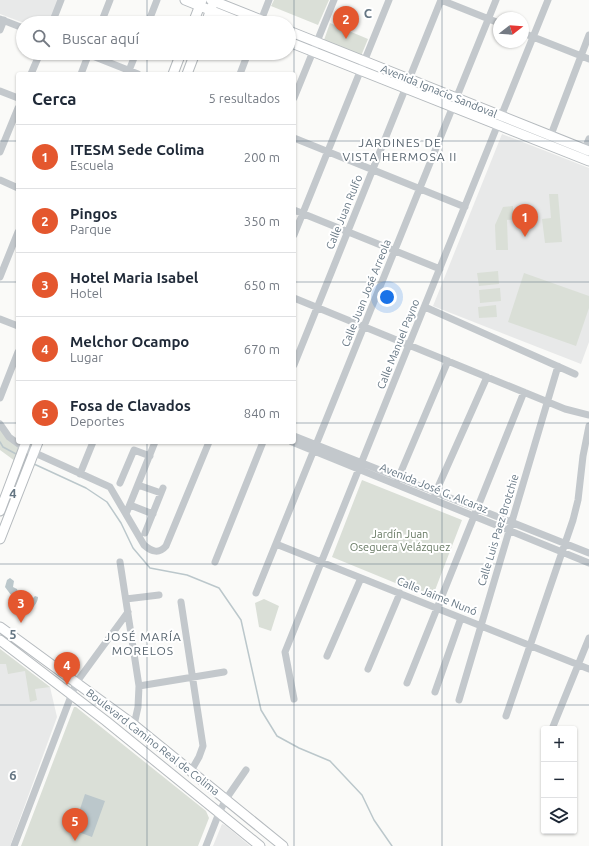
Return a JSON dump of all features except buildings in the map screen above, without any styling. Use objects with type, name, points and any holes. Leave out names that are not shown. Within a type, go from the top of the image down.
[{"type":"main road","points":[[184,0],[200,3],[210,10],[225,16]]},
{"type":"main road","points":[[208,16],[213,0],[249,16]]},
{"type":"main road","points":[[195,16],[200,3]]},
{"type":"main road","name":"Avenida Ignacio Sandoval","points":[[296,34],[587,150]]},
{"type":"main road","name":"Avenida Ignacio Sandoval","points":[[296,45],[585,160]]},
{"type":"main road","points":[[174,72],[178,60]]},
{"type":"main road","points":[[188,72],[192,60]]},
{"type":"main road","points":[[0,539],[37,444]]},
{"type":"main road","points":[[0,511],[24,447]]},
{"type":"main road","name":"Boulevard Camino Real de Colima","points":[[2,628],[134,725],[283,846]]},
{"type":"main road","name":"Boulevard Camino Real de Colima","points":[[0,640],[145,752],[260,846]]},
{"type":"main road","points":[[145,752],[153,741]]},
{"type":"street","points":[[55,16],[61,0]]},
{"type":"street","points":[[104,16],[110,0]]},
{"type":"street","points":[[151,16],[157,0]]},
{"type":"street","points":[[265,16],[269,0]]},
{"type":"street","points":[[296,93],[334,0]]},
{"type":"street","points":[[296,230],[389,0]]},
{"type":"street","points":[[441,0],[493,21]]},
{"type":"street","name":"Calle Juan Rulfo","points":[[296,360],[441,0]]},
{"type":"street","name":"Calle Juan José Arreola","points":[[256,593],[496,0]]},
{"type":"street","name":"Calle Manuel Payno","points":[[294,699],[285,652],[548,0]]},
{"type":"street","points":[[0,30],[2,20],[16,25]]},
{"type":"street","points":[[529,35],[589,59]]},
{"type":"street","points":[[547,145],[589,35]]},
{"type":"street","points":[[33,72],[37,60]]},
{"type":"street","points":[[82,72],[86,60]]},
{"type":"street","points":[[103,60],[128,72],[133,60]]},
{"type":"street","points":[[241,72],[245,60]]},
{"type":"street","points":[[0,91],[16,97]]},
{"type":"street","points":[[0,152],[16,113]]},
{"type":"street","points":[[296,139],[465,207]]},
{"type":"street","points":[[585,160],[589,139]]},
{"type":"street","points":[[0,180],[16,187]]},
{"type":"street","points":[[296,211],[440,269]]},
{"type":"street","points":[[0,278],[16,237]]},
{"type":"street","points":[[296,299],[565,409],[589,415]]},
{"type":"street","points":[[425,307],[575,374]]},
{"type":"street","points":[[0,319],[16,325]]},
{"type":"street","points":[[0,398],[16,357]]},
{"type":"street","points":[[397,481],[448,361]]},
{"type":"street","name":"Calle Luis Paez Brotchie","points":[[458,700],[558,366]]},
{"type":"street","points":[[434,496],[487,377]]},
{"type":"street","points":[[406,682],[524,392]]},
{"type":"street","points":[[0,424],[9,437],[16,442]]},
{"type":"street","points":[[506,716],[565,544],[578,500],[583,456],[589,426]]},
{"type":"street","name":"Avenida José G. Alcaraz","points":[[296,437],[315,448]]},
{"type":"street","name":"Avenida José G. Alcaraz","points":[[296,443],[315,448],[434,496],[476,512],[512,522],[589,553]]},
{"type":"street","points":[[80,474],[92,444]]},
{"type":"street","points":[[126,514],[154,444]]},
{"type":"street","points":[[24,447],[33,455],[110,487],[144,545],[156,552],[162,550],[166,546],[209,444]]},
{"type":"street","points":[[215,562],[262,444]]},
{"type":"street","points":[[120,483],[134,450],[150,456]]},
{"type":"street","points":[[138,485],[162,490],[145,533]]},
{"type":"street","points":[[130,505],[153,514]]},
{"type":"street","name":"Avenida José G. Alcaraz","points":[[476,512],[509,530],[589,562]]},
{"type":"street","name":"Calle Jaime Nunó","points":[[276,544],[589,669]]},
{"type":"street","points":[[120,562],[139,686],[138,707],[134,725]]},
{"type":"street","points":[[327,656],[361,578]]},
{"type":"street","points":[[368,669],[400,593]]},
{"type":"street","points":[[126,599],[159,595]]},
{"type":"street","points":[[181,602],[203,746],[191,771]]},
{"type":"street","points":[[14,846],[76,683],[128,612]]},
{"type":"street","points":[[435,692],[461,618]]},
{"type":"street","points":[[553,726],[589,638]]},
{"type":"street","points":[[139,686],[224,672]]},
{"type":"street","points":[[206,846],[226,799],[246,770]]},
{"type":"shaded area","points":[[0,0],[60,0],[54,16],[16,16],[16,20],[0,14]]},
{"type":"shaded area","points":[[502,134],[589,168],[589,342],[581,364],[433,306]]},
{"type":"shaded area","points":[[10,578],[14,581],[13,587],[17,589],[18,592],[21,592],[25,599],[31,600],[35,596],[38,597],[34,606],[24,613],[18,613],[17,606],[21,602],[11,595],[5,587],[7,580]]},
{"type":"shaded area","points":[[0,649],[50,687],[57,717],[10,846],[0,846]]},
{"type":"shaded area","points":[[85,794],[105,801],[92,837],[73,830]]},
{"type":"shaded area","points":[[222,824],[225,825],[250,846],[213,846]]},
{"type":"green space","points":[[274,0],[329,0],[318,25],[271,6]]},
{"type":"green space","points":[[330,23],[368,39],[361,56],[324,40]]},
{"type":"green space","points":[[549,194],[558,194],[562,242],[545,243],[542,219],[551,218]]},
{"type":"green space","points":[[513,206],[513,217],[518,217],[518,219],[507,220],[508,250],[496,250],[495,225],[503,207]]},
{"type":"green space","points":[[498,271],[499,284],[479,286],[477,273]]},
{"type":"green space","points":[[524,273],[589,296],[589,308],[576,346],[508,322]]},
{"type":"green space","points":[[500,288],[501,301],[480,303],[479,290]]},
{"type":"green space","points":[[496,305],[497,317],[479,318],[478,307]]},
{"type":"green space","points":[[0,429],[20,448],[15,461],[0,450]]},
{"type":"green space","name":"Jardín Juan Oseguera Velázquez","points":[[362,480],[462,520],[432,598],[332,557]]},
{"type":"green space","points":[[264,599],[279,606],[271,631],[259,627],[255,603]]},
{"type":"green space","points":[[0,649],[50,687],[35,689],[37,700],[30,702],[25,671],[8,674],[6,664],[0,664]]},
{"type":"green space","points":[[74,707],[76,707],[206,811],[209,818],[198,846],[21,846]]},
{"type":"waterway","points":[[0,442],[3,447],[18,455]]},
{"type":"waterway","points":[[34,464],[86,488],[107,502],[121,523],[133,548],[150,568],[187,575],[219,588],[241,620],[261,710],[277,736],[299,748],[330,761],[362,795],[374,820],[392,846]]},
{"type":"place","name":"Pingos","points":[[346,39]]},
{"type":"place","name":"ITESM Sede Colima","points":[[525,237]]},
{"type":"place","name":"Hotel Maria Isabel","points":[[21,623]]},
{"type":"place","name":"Melchor Ocampo","points":[[67,685]]},
{"type":"place","name":"Fosa de Clavados","points":[[75,841]]},
{"type":"district","name":"JARDINES DE VISTA HERMOSA II","points":[[400,150]]},
{"type":"district","name":"JOSÉ MARÍA MORELOS","points":[[143,644]]}]
